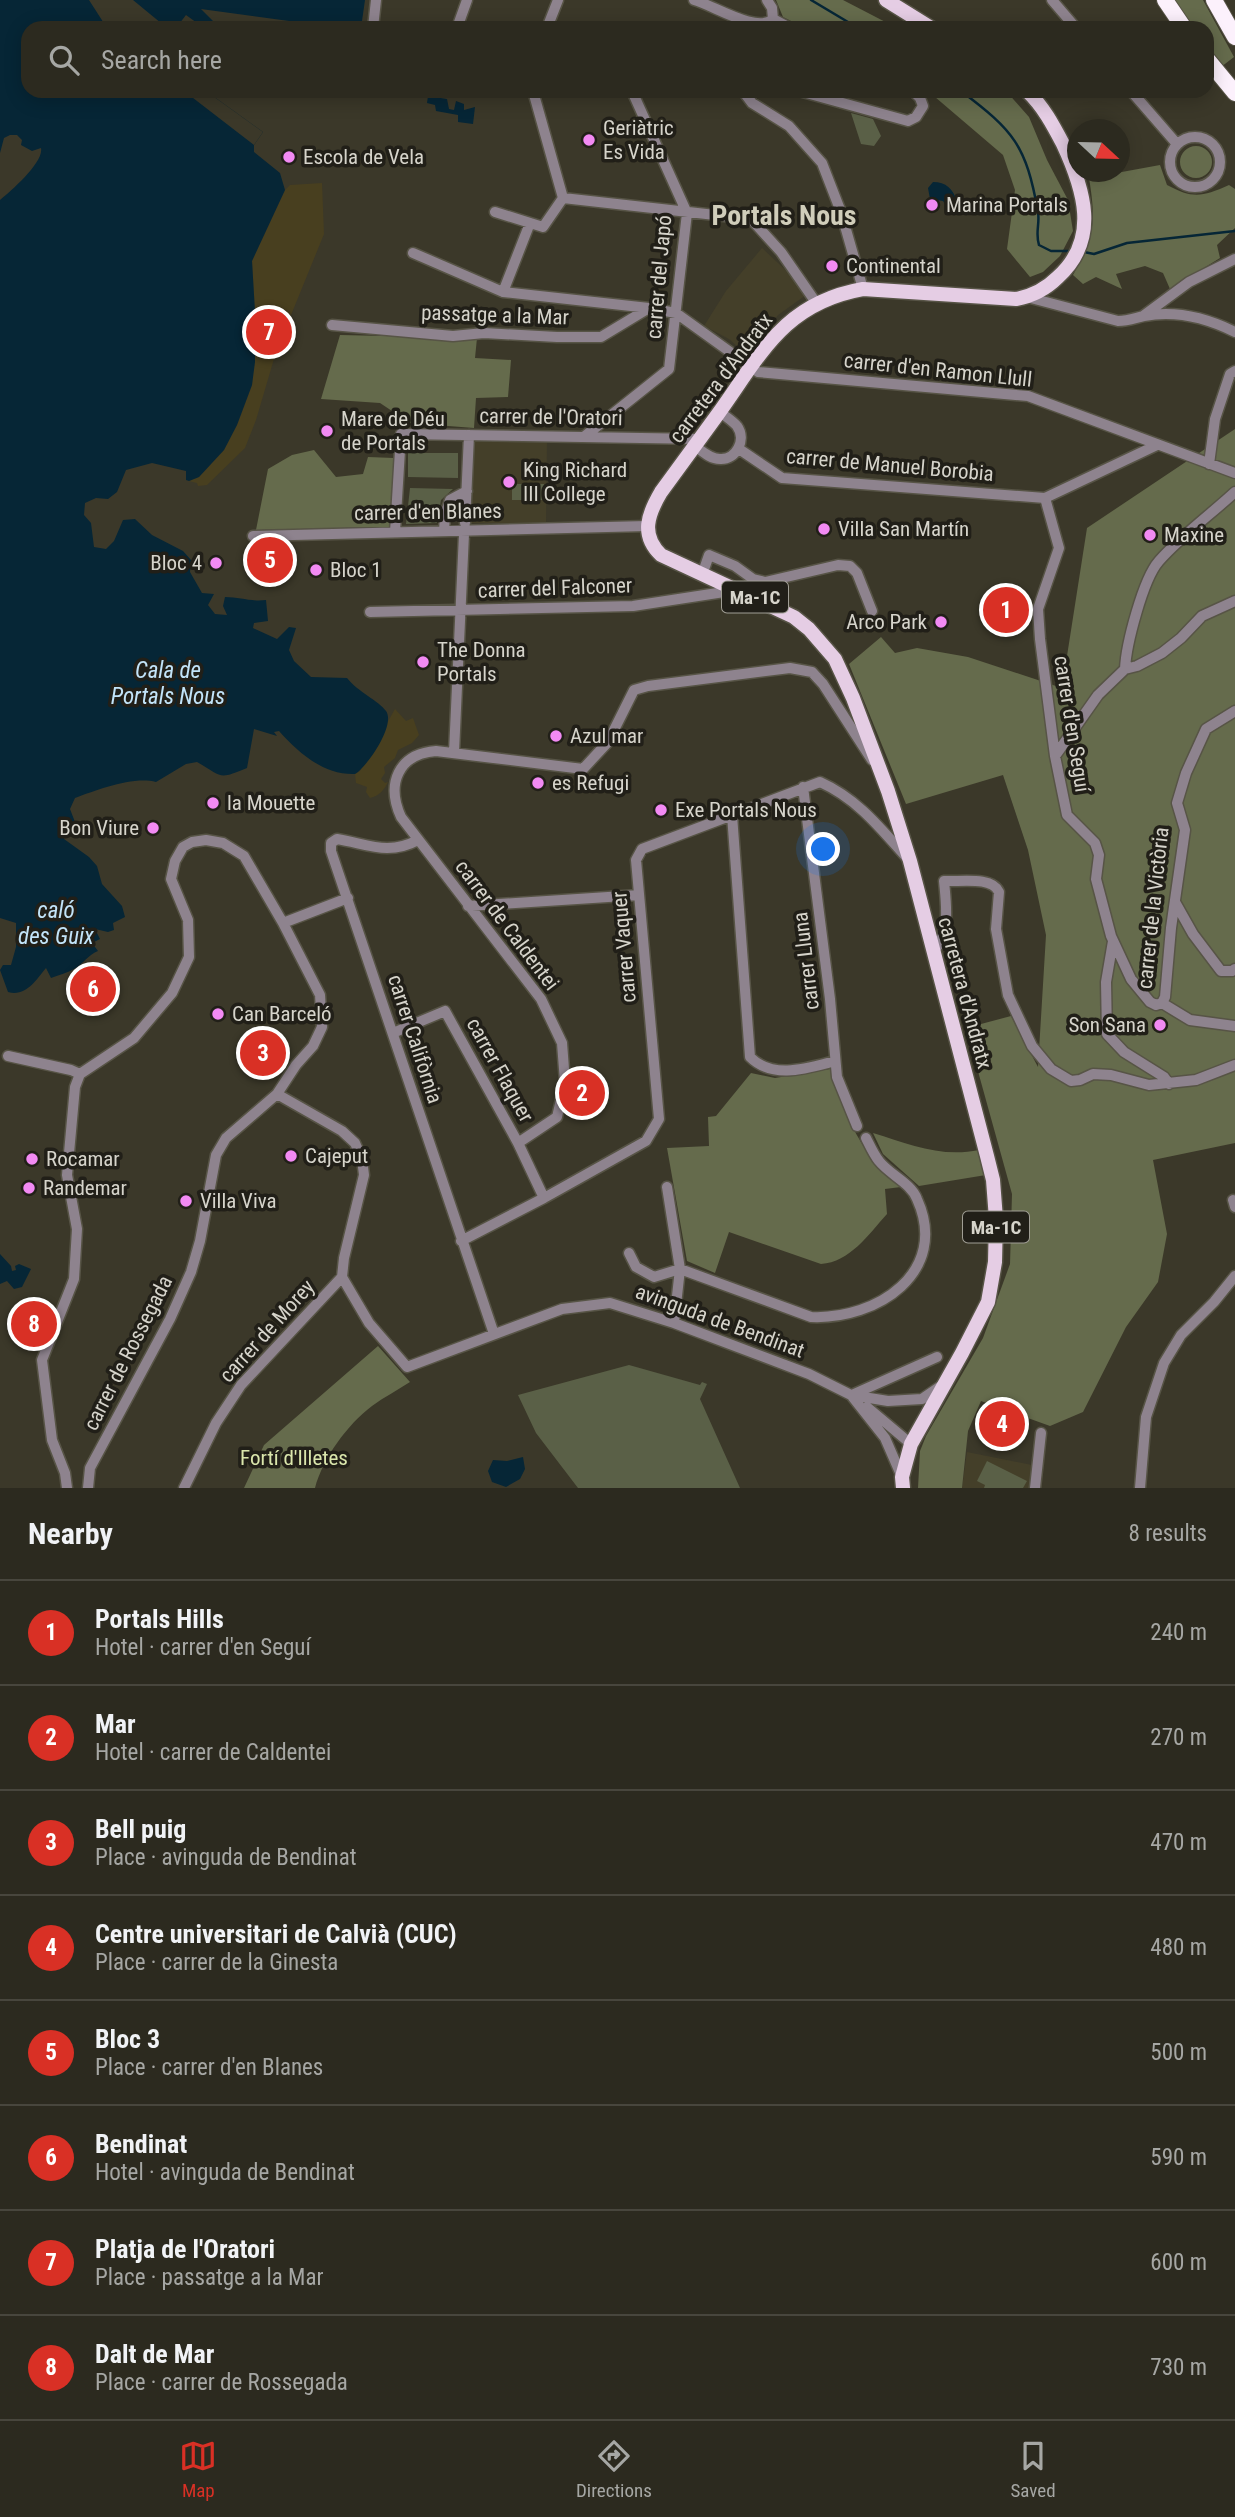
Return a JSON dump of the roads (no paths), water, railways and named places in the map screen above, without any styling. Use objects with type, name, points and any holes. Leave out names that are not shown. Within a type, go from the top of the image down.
[{"type":"highway","points":[[1165,0],[1179,21]]},
{"type":"highway","points":[[1214,0],[1235,37]]},
{"type":"highway","points":[[1214,68],[1235,93]]},
{"type":"main road","points":[[886,0],[920,21]]},
{"type":"main road","name":"carretera d'Andratx","points":[[903,1482],[911,1444],[981,1320],[988,1302],[995,1262],[996,1219],[993,1180],[910,861],[883,778],[853,698],[835,659],[794,617],[661,555],[651,543],[647,526],[656,500],[750,368],[785,325],[817,304],[863,289],[1009,300],[1027,297],[1051,284],[1070,266],[1083,236],[1084,206],[1076,175],[1056,130],[1034,98]]},
{"type":"street","points":[[374,21],[376,0]]},
{"type":"street","points":[[460,21],[467,0]]},
{"type":"street","points":[[550,21],[558,0]]},
{"type":"street","points":[[694,0],[746,21]]},
{"type":"street","points":[[1052,0],[1070,21]]},
{"type":"street","points":[[767,1],[774,14],[770,21]]},
{"type":"street","points":[[773,19],[777,21]]},
{"type":"street","points":[[535,98],[563,198]]},
{"type":"street","name":"carrer del Japó","points":[[584,436],[669,369],[687,212],[635,98]]},
{"type":"street","points":[[748,98],[789,126],[822,163],[841,212],[863,289]]},
{"type":"street","points":[[824,98],[908,121],[916,117],[923,106],[920,98]]},
{"type":"street","points":[[1137,98],[1177,144]]},
{"type":"street","points":[[1192,137],[1200,138],[1214,146],[1220,162],[1218,170],[1208,183],[1185,186],[1172,175],[1170,159],[1177,144],[1192,137]]},
{"type":"street","points":[[563,198],[751,219],[781,252],[817,304]]},
{"type":"street","points":[[495,212],[543,227],[563,198]]},
{"type":"street","points":[[503,292],[530,223]]},
{"type":"street","points":[[414,253],[503,292],[676,313],[750,368]]},
{"type":"street","points":[[1027,297],[1118,321],[1132,321],[1189,282],[1235,259]]},
{"type":"street","name":"passatge a la Mar","points":[[332,326],[453,336],[484,333],[601,337],[649,308]]},
{"type":"street","points":[[1143,316],[1185,314],[1214,322],[1235,332]]},
{"type":"street","name":"carrer d'en Ramon Llull","points":[[750,368],[758,372],[1028,396],[1235,473]]},
{"type":"street","points":[[1209,464],[1215,419],[1230,374],[1235,371]]},
{"type":"street","points":[[720,412],[740,430],[739,449]]},
{"type":"street","name":"carrer de l'Oratori","points":[[395,532],[401,434],[584,436],[697,442],[718,459],[731,456],[739,449]]},
{"type":"street","points":[[469,436],[454,752],[583,769],[608,742],[635,690],[648,686],[790,668],[812,672],[823,684],[883,778]]},
{"type":"street","points":[[1045,498],[1157,445]]},
{"type":"street","name":"carrer de Manuel Borobia","points":[[739,449],[782,478],[1045,498]]},
{"type":"street","points":[[444,531],[450,500],[467,491]]},
{"type":"street","points":[[1125,669],[1125,654],[1147,582],[1157,563],[1235,492]]},
{"type":"street","name":"carrer d'en Seguí","points":[[1045,498],[1059,548],[1038,609],[1040,639],[1055,756],[1067,815],[1095,843],[1099,855],[1096,879],[1113,941],[1105,982],[1107,1034],[1124,1052],[1164,1077],[1169,1084]]},
{"type":"street","name":"carrer d'en Blanes","points":[[253,536],[647,526]]},
{"type":"street","points":[[702,575],[709,555],[735,566],[753,579],[765,582],[838,565],[850,566],[857,573],[872,611]]},
{"type":"street","name":"carrer del Falconer","points":[[370,612],[633,606],[740,590]]},
{"type":"street","points":[[1055,756],[1098,695],[1125,669],[1162,653],[1202,616],[1235,601]]},
{"type":"street","name":"carrer de la Victòria","points":[[1113,941],[1130,979],[1150,1002],[1156,1005],[1162,1003],[1165,998],[1185,830],[1177,803],[1186,773],[1206,729],[1235,711]]},
{"type":"street","name":"carrer de Caldentei","points":[[454,752],[423,752],[405,762],[396,780],[394,802],[418,840],[541,999],[562,1043],[565,1082],[557,1117],[518,1143]]},
{"type":"street","name":"carrer Vaquer","points":[[461,1241],[646,1142],[659,1119],[636,860],[642,849],[821,782],[838,790],[867,812],[910,861]]},
{"type":"street","name":"carrer Lluna","points":[[803,787],[830,999],[837,1077],[858,1126]]},
{"type":"street","points":[[732,815],[750,1057],[757,1064],[770,1069],[796,1070],[835,1061]]},
{"type":"street","name":"carrer Califòrnia","points":[[418,840],[405,847],[390,850],[337,839],[331,843],[331,851],[494,1334]]},
{"type":"street","points":[[8,1056],[80,1074],[134,1038],[172,993],[188,957],[188,920],[171,879],[175,861],[183,847],[192,842],[206,840],[223,843],[244,856],[320,995],[322,1027],[313,1046],[296,1065],[277,1094],[342,1131],[355,1143],[362,1159],[363,1175],[342,1277]]},
{"type":"street","points":[[933,951],[940,946],[947,913],[944,881],[990,882],[999,892],[996,929],[1008,995],[1032,1046],[1051,1069],[1071,1081],[1093,1074],[1111,1075],[1149,1085],[1196,1080],[1235,1065]]},
{"type":"street","points":[[468,906],[639,895]]},
{"type":"street","points":[[283,923],[348,898]]},
{"type":"street","points":[[1175,902],[1193,934],[1221,971],[1235,969]]},
{"type":"street","points":[[1162,1003],[1190,1020],[1235,1026]]},
{"type":"street","name":"carrer Flaquer","points":[[393,1033],[445,1011],[518,1143],[544,1198]]},
{"type":"street","name":"carrer de Rossegada","points":[[67,1488],[65,1473],[52,1440],[42,1360],[74,1279],[77,1228],[67,1175],[75,1087],[80,1074]]},
{"type":"street","name":"carrer de Rossegada","points":[[88,1488],[90,1468],[170,1319],[191,1272],[200,1241],[216,1155],[226,1138],[277,1094]]},
{"type":"street","points":[[629,1253],[636,1267],[654,1277],[680,1269],[811,1317],[828,1318],[846,1314],[878,1302],[914,1273],[924,1252],[926,1235],[924,1215],[916,1195],[879,1161],[866,1138]]},
{"type":"street","points":[[667,1187],[680,1269],[674,1323]]},
{"type":"street","points":[[1140,1488],[1146,1417],[1164,1363],[1181,1335],[1214,1303],[1235,1276]]},
{"type":"street","name":"avinguda de Bendinat","points":[[342,1277],[369,1323],[407,1367],[562,1309],[610,1303],[674,1323],[809,1374],[851,1395],[911,1444]]},
{"type":"street","name":"carrer de Morey","points":[[184,1488],[216,1423],[241,1385],[342,1277]]},
{"type":"street","points":[[851,1395],[937,1357]]},
{"type":"street","name":"avinguda de Bendinat","points":[[851,1395],[888,1401],[922,1399],[945,1383]]},
{"type":"street","name":"avinguda de Bendinat","points":[[851,1395],[885,1438],[903,1482]]},
{"type":"street","points":[[1035,1488],[1041,1433]]},
{"type":"water","points":[[0,0],[365,0],[362,21],[289,21],[201,9],[213,21],[194,21],[186,15],[181,21],[21,21],[21,98],[216,98],[263,132],[254,145],[254,152],[280,173],[285,190],[252,261],[255,362],[252,385],[224,450],[199,477],[189,481],[186,480],[186,471],[152,463],[126,470],[117,492],[108,499],[96,498],[85,503],[84,515],[91,523],[94,547],[106,549],[114,541],[123,520],[135,519],[152,535],[183,551],[191,560],[190,572],[202,593],[214,594],[208,605],[215,614],[227,615],[223,606],[225,597],[266,600],[268,621],[254,623],[253,628],[277,639],[289,627],[296,628],[289,650],[294,661],[311,677],[347,678],[383,707],[388,717],[379,745],[355,774],[322,767],[303,755],[279,731],[274,732],[277,736],[254,729],[247,768],[238,772],[221,775],[197,762],[186,764],[156,782],[126,782],[75,798],[70,809],[74,826],[67,830],[64,839],[97,866],[102,884],[122,906],[125,917],[113,923],[114,930],[108,932],[95,929],[100,939],[92,943],[98,951],[77,967],[51,978],[46,968],[25,990],[14,993],[8,992],[0,970],[3,965],[11,965],[16,947],[16,923],[0,918],[0,200],[33,168],[41,154],[41,148],[32,151],[21,145],[22,140],[17,135],[10,135],[4,138],[0,153]]},
{"type":"water","points":[[428,98],[441,98],[447,99],[449,109],[454,110],[456,101],[464,104],[464,110],[475,107],[473,124],[458,122],[458,115],[436,111],[435,105],[427,103]]},
{"type":"water","points":[[933,182],[942,183],[951,190],[957,201],[954,209],[949,210],[943,201],[930,199],[928,188]]},
{"type":"water","points":[[0,1254],[12,1271],[16,1270],[15,1266],[19,1264],[31,1269],[22,1287],[14,1289],[7,1281],[0,1284]]},
{"type":"water","points":[[523,1457],[525,1469],[520,1479],[506,1487],[492,1482],[488,1471],[493,1460],[507,1461]]},
{"type":"waterway","points":[[811,0],[846,21]]},
{"type":"waterway","points":[[970,98],[1005,129],[1022,155],[1038,212],[1039,245],[1051,251],[1070,251]]},
{"type":"waterway","points":[[1084,252],[1094,254],[1127,243],[1235,231]]},
{"type":"place","name":"Geriàtric Es Vida","points":[[589,140]]},
{"type":"place","name":"Escola de Vela","points":[[289,157]]},
{"type":"place","name":"Marina Portals","points":[[932,205]]},
{"type":"place","name":"Continental","points":[[832,266]]},
{"type":"place","name":"Platja de l'Oratori","points":[[269,332]]},
{"type":"place","name":"Mare de Déu de Portals","points":[[327,431]]},
{"type":"place","name":"King Richard III College","points":[[509,482]]},
{"type":"place","name":"Villa San Martín","points":[[824,529]]},
{"type":"place","name":"Maxine","points":[[1150,535]]},
{"type":"place","name":"Bloc 3","points":[[270,560]]},
{"type":"place","name":"Bloc 4","points":[[216,563]]},
{"type":"place","name":"Bloc 1","points":[[316,570]]},
{"type":"place","name":"Portals Hills","points":[[1006,610]]},
{"type":"place","name":"Arco Park","points":[[941,622]]},
{"type":"place","name":"The Donna Portals","points":[[423,662]]},
{"type":"place","name":"Azul mar","points":[[556,736]]},
{"type":"place","name":"es Refugi","points":[[538,783]]},
{"type":"place","name":"la Mouette","points":[[213,803]]},
{"type":"place","name":"Exe Portals Nous","points":[[661,810]]},
{"type":"place","name":"Bon Viure","points":[[153,828]]},
{"type":"place","name":"Bendinat","points":[[93,989]]},
{"type":"place","name":"Can Barceló","points":[[218,1014]]},
{"type":"place","name":"Son Sana","points":[[1160,1025]]},
{"type":"place","name":"Bell puig","points":[[263,1053]]},
{"type":"place","name":"Mar","points":[[582,1093]]},
{"type":"place","name":"Cajeput","points":[[291,1156]]},
{"type":"place","name":"Rocamar","points":[[32,1159]]},
{"type":"place","name":"Randemar","points":[[29,1188]]},
{"type":"place","name":"Villa Viva","points":[[186,1201]]},
{"type":"place","name":"Dalt de Mar","points":[[34,1324]]},
{"type":"place","name":"Centre universitari de Calvià (CUC)","points":[[1002,1424]]},
{"type":"district","name":"Portals Nous","points":[[784,215]]},
{"type":"water label","name":"Cala de Portals Nous","points":[[168,683]]},
{"type":"water label","name":"caló des Guix","points":[[56,923]]},
{"type":"park label","name":"Fortí d'Illetes","points":[[294,1458]]}]
